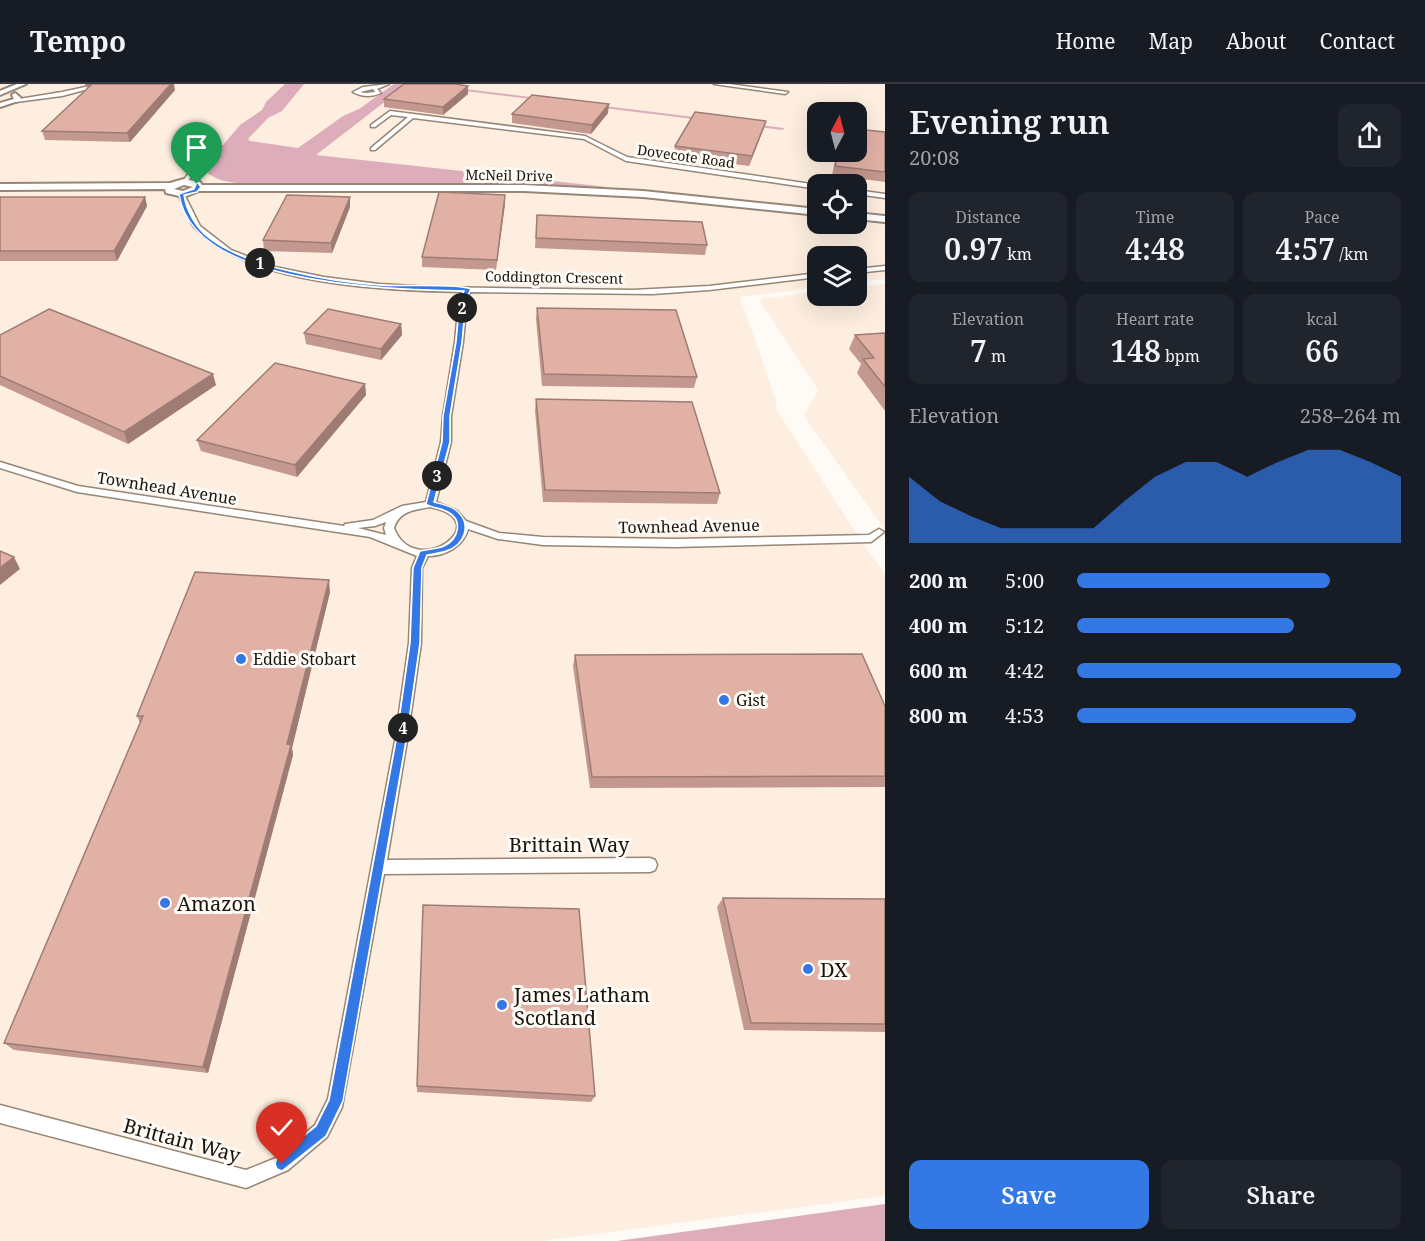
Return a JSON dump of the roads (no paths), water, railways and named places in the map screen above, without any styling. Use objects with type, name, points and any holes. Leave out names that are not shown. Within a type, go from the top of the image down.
[{"type":"street","points":[[0,93],[14,98],[43,97],[105,84]]},
{"type":"street","points":[[375,88],[387,84]]},
{"type":"street","points":[[716,84],[785,92]]},
{"type":"street","points":[[28,85],[26,92],[33,97]]},
{"type":"street","points":[[0,93],[28,85]]},
{"type":"street","points":[[0,117],[14,98],[28,85]]},
{"type":"street","points":[[0,105],[14,98],[43,97]]},
{"type":"street","name":"Dovecote Road","points":[[373,126],[390,113],[585,138],[626,159],[807,185]]},
{"type":"street","points":[[373,149],[412,116]]},
{"type":"street","points":[[184,182],[194,170],[192,161],[196,152],[210,141]]},
{"type":"street","points":[[0,188],[170,186],[184,182],[197,184],[198,188],[181,194],[169,191],[170,186]]},
{"type":"street","name":"McNeil Drive","points":[[198,188],[524,188],[643,194],[807,211]]},
{"type":"street","name":"Coddington Crescent","points":[[181,194],[183,207],[201,234],[244,259],[295,274],[378,287],[670,292],[807,277]]},
{"type":"street","points":[[867,194],[885,196]]},
{"type":"street","points":[[867,217],[885,219]]},
{"type":"street","points":[[867,270],[885,268]]},
{"type":"street","points":[[430,504],[446,442],[447,416],[459,342],[463,299],[468,289]]},
{"type":"street","name":"Townhead Avenue","points":[[0,465],[77,489],[372,534],[394,542]]},
{"type":"street","points":[[430,504],[453,511],[462,523],[459,538],[445,549],[423,553],[412,551],[394,542],[389,535],[388,527],[397,513],[414,505],[430,504]]},
{"type":"street","name":"Townhead Avenue","points":[[333,528],[375,524],[397,513]]},
{"type":"street","name":"Townhead Avenue","points":[[462,523],[498,536]]},
{"type":"street","name":"Townhead Avenue","points":[[459,538],[498,536],[543,541],[675,543],[871,538],[879,532]]},
{"type":"street","name":"Brittain Way","points":[[0,1114],[246,1179],[282,1164],[321,1131],[336,1101],[379,867],[415,643],[417,568],[423,553]]},
{"type":"street","name":"Brittain Way","points":[[379,867],[650,865]]},
{"type":"place","name":"Eddie Stobart","points":[[241,659]]},
{"type":"place","name":"Gist","points":[[724,700]]},
{"type":"place","name":"Amazon","points":[[165,903]]},
{"type":"place","name":"DX","points":[[808,969]]},
{"type":"place","name":"James Latham Scotland","points":[[502,1005]]}]
